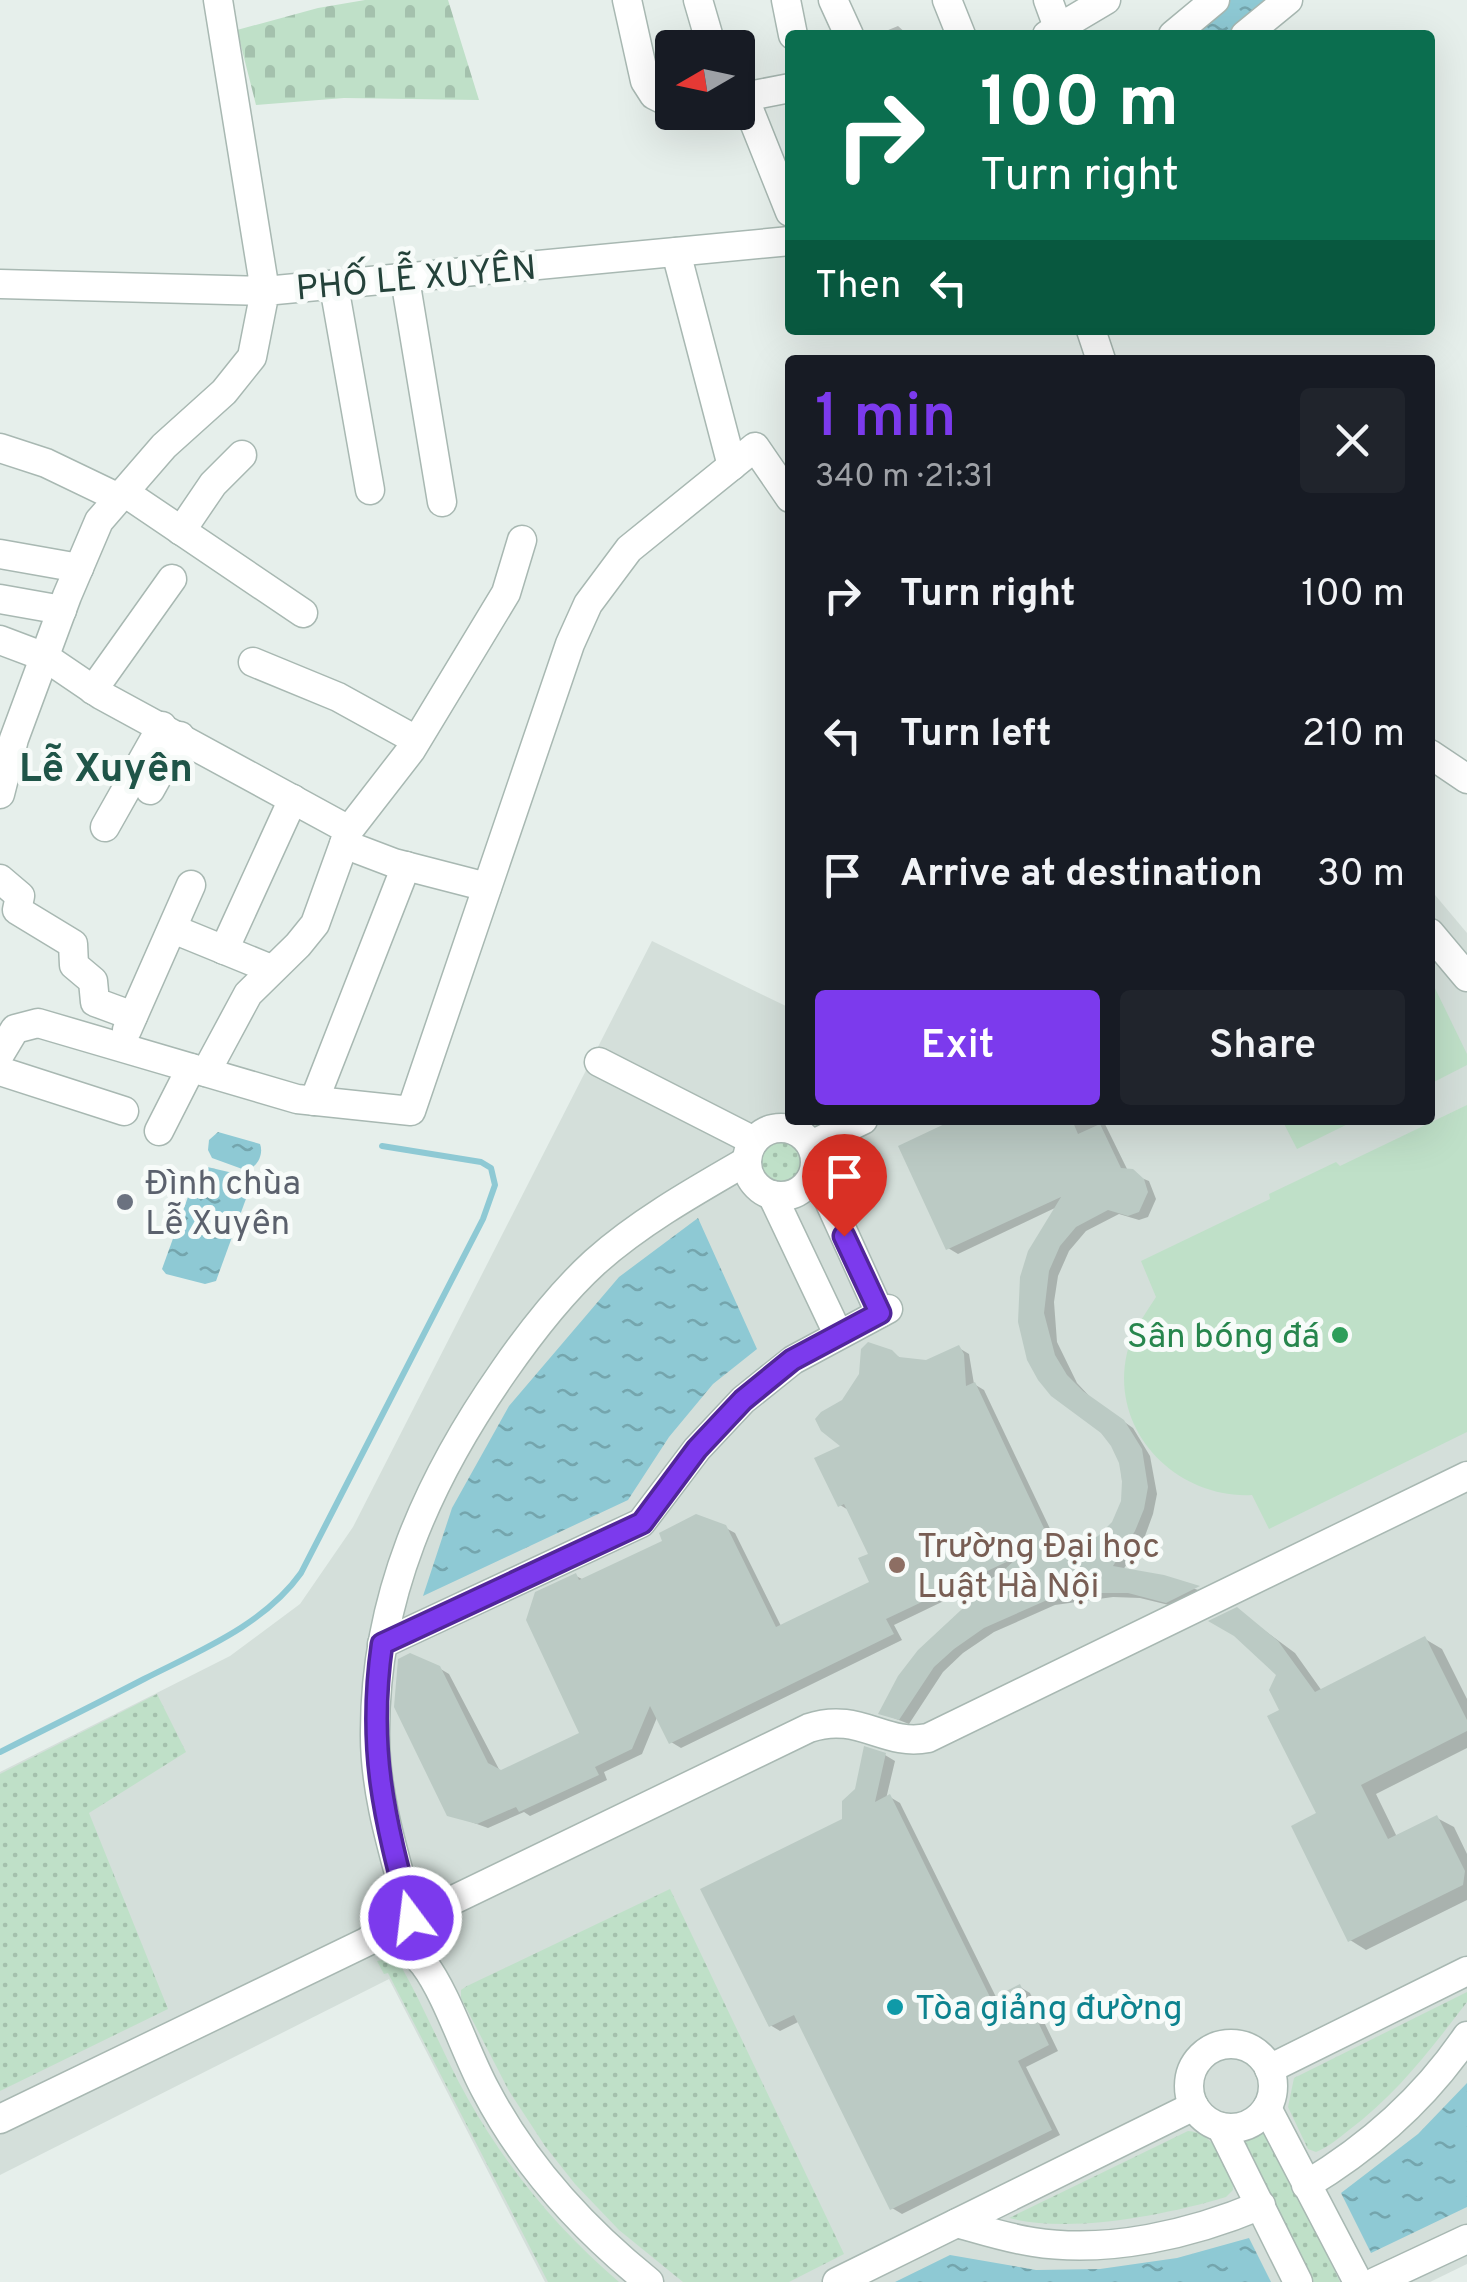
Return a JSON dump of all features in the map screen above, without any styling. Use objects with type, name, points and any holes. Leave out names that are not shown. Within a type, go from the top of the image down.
[{"type":"street","points":[[0,284],[265,291],[218,0]]},
{"type":"street","points":[[627,0],[645,81],[655,96]]},
{"type":"street","points":[[698,0],[707,30]]},
{"type":"street","points":[[786,0],[792,30]]},
{"type":"street","points":[[834,0],[847,30]]},
{"type":"street","points":[[947,0],[959,30]]},
{"type":"street","points":[[1048,0],[1053,30]]},
{"type":"street","points":[[1056,30],[1106,0]]},
{"type":"street","points":[[1179,30],[1215,0]]},
{"type":"street","points":[[1251,30],[1288,0]]},
{"type":"street","points":[[755,94],[785,89]]},
{"type":"street","points":[[755,120],[780,160],[785,186]]},
{"type":"street","name":"PHỐ LỄ XUYÊN","points":[[0,792],[7,737],[100,521],[164,446],[224,392],[252,357],[265,291],[785,241]]},
{"type":"street","points":[[676,252],[732,466]]},
{"type":"street","points":[[404,278],[442,502]]},
{"type":"street","points":[[334,286],[370,490]]},
{"type":"street","points":[[0,1054],[15,1028],[32,1022],[314,1101],[411,1112],[570,644],[588,604],[629,549],[755,447],[785,491]]},
{"type":"street","points":[[0,448],[122,495],[303,613]]},
{"type":"street","points":[[182,531],[213,484],[242,455]]},
{"type":"street","points":[[159,1131],[248,994],[314,924],[346,837],[416,740],[506,593],[522,540]]},
{"type":"street","points":[[0,554],[79,568]]},
{"type":"street","points":[[94,690],[172,579]]},
{"type":"street","points":[[0,600],[62,610]]},
{"type":"street","points":[[0,640],[45,656],[94,690],[293,799],[346,837],[406,866],[486,886]]},
{"type":"street","points":[[253,662],[338,697],[416,740]]},
{"type":"street","points":[[150,790],[170,731]]},
{"type":"street","points":[[105,828],[170,731]]},
{"type":"street","points":[[1435,757],[1467,778]]},
{"type":"street","points":[[224,950],[293,799]]},
{"type":"street","points":[[314,1101],[406,866]]},
{"type":"street","points":[[0,879],[20,896],[17,910],[73,944],[74,965],[93,981],[95,1002],[134,1016]]},
{"type":"street","points":[[120,1047],[191,886]]},
{"type":"street","points":[[172,928],[272,969]]},
{"type":"street","points":[[1435,939],[1467,977]]},
{"type":"street","points":[[599,1062],[751,1151]]},
{"type":"street","points":[[0,1071],[124,1111]]},
{"type":"street","points":[[772,1195],[790,1195],[800,1190],[813,1157],[856,1125]]},
{"type":"street","points":[[382,1644],[642,1523],[697,1449],[743,1400],[792,1360],[884,1311],[800,1133],[772,1128],[751,1151],[598,1260],[572,1284],[518,1350],[464,1431],[426,1501],[394,1586],[382,1644],[374,1733],[381,1797],[411,1918]]},
{"type":"street","points":[[751,1151],[753,1181],[772,1195],[838,1334]]},
{"type":"street","points":[[0,2119],[809,1728],[835,1720],[902,1738],[928,1738],[1467,1476]]},
{"type":"street","points":[[427,1968],[428,1944],[442,1903]]},
{"type":"street","points":[[370,1938],[403,1947],[427,1968],[485,2090],[546,2183],[606,2248],[649,2282]]},
{"type":"street","points":[[1269,2069],[1467,1972]]},
{"type":"street","points":[[1306,2185],[1372,2141],[1406,2110],[1467,2036]]},
{"type":"street","points":[[1241,2045],[1254,2050],[1269,2069],[1273,2086],[1267,2108],[1254,2122],[1221,2127],[1202,2117],[1194,2106],[1190,2080],[1202,2056],[1214,2048],[1241,2045]]},
{"type":"street","points":[[837,2282],[1194,2106]]},
{"type":"street","points":[[1267,2108],[1358,2282]]},
{"type":"street","points":[[1221,2127],[1298,2282]]},
{"type":"street","points":[[957,2223],[1036,2243],[1083,2244],[1187,2230],[1218,2223],[1261,2205]]},
{"type":"street","points":[[1375,2282],[1467,2239]]},
{"type":"shaded area","name":"Trường Đại học Luật Hà Nội","points":[[1435,895],[1467,933],[1467,2264],[1430,2282],[545,2282],[389,1979],[0,2175],[0,1772],[230,1656],[300,1604],[353,1527],[652,941],[785,1006],[785,1125],[1435,1125]]},
{"type":"green space","points":[[365,0],[448,0],[479,100],[344,98],[256,105],[237,30]]},
{"type":"green space","points":[[1435,988],[1467,1054],[1467,1065],[1435,1081]]},
{"type":"green space","points":[[1467,1105],[1467,1432],[1269,1529],[1252,1495],[1224,1493],[1174,1472],[1154,1455],[1139,1433],[1128,1409],[1124,1382],[1127,1353],[1135,1331],[1156,1297],[1141,1261],[1270,1199],[1269,1194],[1336,1162],[1340,1166],[1425,1125],[1435,1125],[1435,1120]]},
{"type":"green space","points":[[1285,1125],[1346,1125],[1297,1149]]},
{"type":"green space","points":[[783,1137],[800,1144],[807,1161],[800,1178],[783,1185],[766,1178],[759,1161],[766,1144]]},
{"type":"green space","points":[[157,1694],[186,1752],[89,1813],[168,2009],[0,2091],[0,1774]]},
{"type":"green space","points":[[670,1889],[844,2254],[789,2282],[683,2282],[619,2230],[545,2146],[509,2091],[461,1998],[461,1990],[467,1986]]},
{"type":"green space","points":[[388,1959],[402,1968],[459,2083],[499,2149],[535,2197],[619,2282],[548,2282],[388,1973],[384,1974],[377,1961]]},
{"type":"green space","points":[[1467,1992],[1467,2002],[1454,2020],[1383,2101],[1329,2145],[1316,2152],[1308,2149],[1288,2107],[1294,2078]]},
{"type":"green space","points":[[1261,2127],[1267,2130],[1340,2282],[1314,2282],[1245,2141],[1248,2132]]},
{"type":"green space","points":[[1188,2131],[1205,2137],[1220,2152],[1232,2181],[1233,2190],[1226,2197],[1147,2216],[1089,2223],[1009,2218]]},
{"type":"water","points":[[1226,0],[1277,0],[1240,30],[1189,30]]},
{"type":"water","points":[[218,1132],[260,1144],[256,1164],[245,1170],[212,1158],[209,1140]]},
{"type":"water","points":[[203,1166],[246,1176],[251,1185],[216,1281],[205,1284],[166,1274],[162,1269],[197,1172]]},
{"type":"water","points":[[698,1218],[757,1349],[713,1384],[669,1437],[628,1500],[423,1596],[452,1508],[509,1406],[619,1277]]},
{"type":"water","points":[[1467,2083],[1467,2207],[1371,2253],[1341,2193],[1418,2134]]},
{"type":"water","points":[[1249,2238],[1271,2282],[895,2282],[950,2255],[1036,2270],[1100,2269],[1177,2258]]},
{"type":"building","points":[[942,1125],[1074,1125],[1078,1134],[1100,1125],[1121,1168],[1133,1169],[1144,1179],[1148,1192],[1139,1212],[1128,1216],[1108,1210],[1076,1227],[1060,1246],[1049,1271],[1044,1313],[1055,1355],[1067,1375],[1124,1420],[1142,1449],[1148,1487],[1144,1509],[1113,1566],[1200,1586],[1166,1603],[1128,1593],[1045,1601],[984,1628],[954,1649],[934,1667],[899,1720],[878,1714],[898,1676],[918,1650],[1019,1556],[886,1619],[894,1634],[669,1744],[650,1706],[632,1749],[595,1767],[599,1775],[519,1812],[516,1807],[477,1824],[447,1816],[394,1707],[398,1659],[410,1653],[440,1666],[488,1763],[501,1770],[579,1733],[526,1620],[535,1592],[576,1573],[579,1580],[662,1541],[659,1533],[696,1514],[726,1525],[776,1627],[869,1582],[858,1558],[868,1554],[844,1504],[838,1507],[814,1458],[840,1446],[821,1431],[815,1419],[842,1400],[859,1374],[861,1349],[868,1342],[892,1350],[899,1357],[926,1360],[959,1345],[964,1354],[966,1386],[975,1382],[1058,1558],[1098,1536],[1112,1522],[1121,1501],[1119,1463],[1101,1433],[1051,1396],[1038,1380],[1027,1360],[1018,1322],[1020,1277],[1028,1251],[1061,1197],[946,1250],[898,1146]]},
{"type":"building","points":[[1237,1607],[1278,1641],[1315,1692],[1425,1636],[1467,1720],[1467,1731],[1361,1785],[1388,1839],[1437,1815],[1465,1871],[1463,1885],[1348,1942],[1291,1826],[1316,1813],[1267,1716],[1279,1710],[1269,1690],[1276,1675],[1234,1636],[1208,1621]]},
{"type":"building","name":"Tòa giảng đường","points":[[864,1746],[886,1753],[875,1802],[890,1794],[991,1999],[1020,1984],[1049,2045],[1018,2061],[1052,2130],[890,2210],[794,2015],[769,2027],[700,1889],[842,1819],[842,1801],[855,1789]]},
{"type":"waterway","points":[[0,1752],[229,1635],[269,1608],[301,1573],[483,1219],[495,1185],[491,1168],[481,1162],[382,1146]]},
{"type":"place","name":"Đình chùa Lễ Xuyên","points":[[125,1202]]},
{"type":"place","name":"Sân bóng đá","points":[[1340,1335]]},
{"type":"place","name":"Trường Đại học Luật Hà Nội","points":[[897,1565]]},
{"type":"place","name":"Tòa giảng đường","points":[[895,2007]]},
{"type":"district","name":"Lễ Xuyên","points":[[106,767]]},
{"type":"route","points":[[411,1918],[381,1797],[374,1733],[382,1644],[642,1523],[697,1449],[743,1400],[792,1360],[880,1313],[844,1236]]}]
